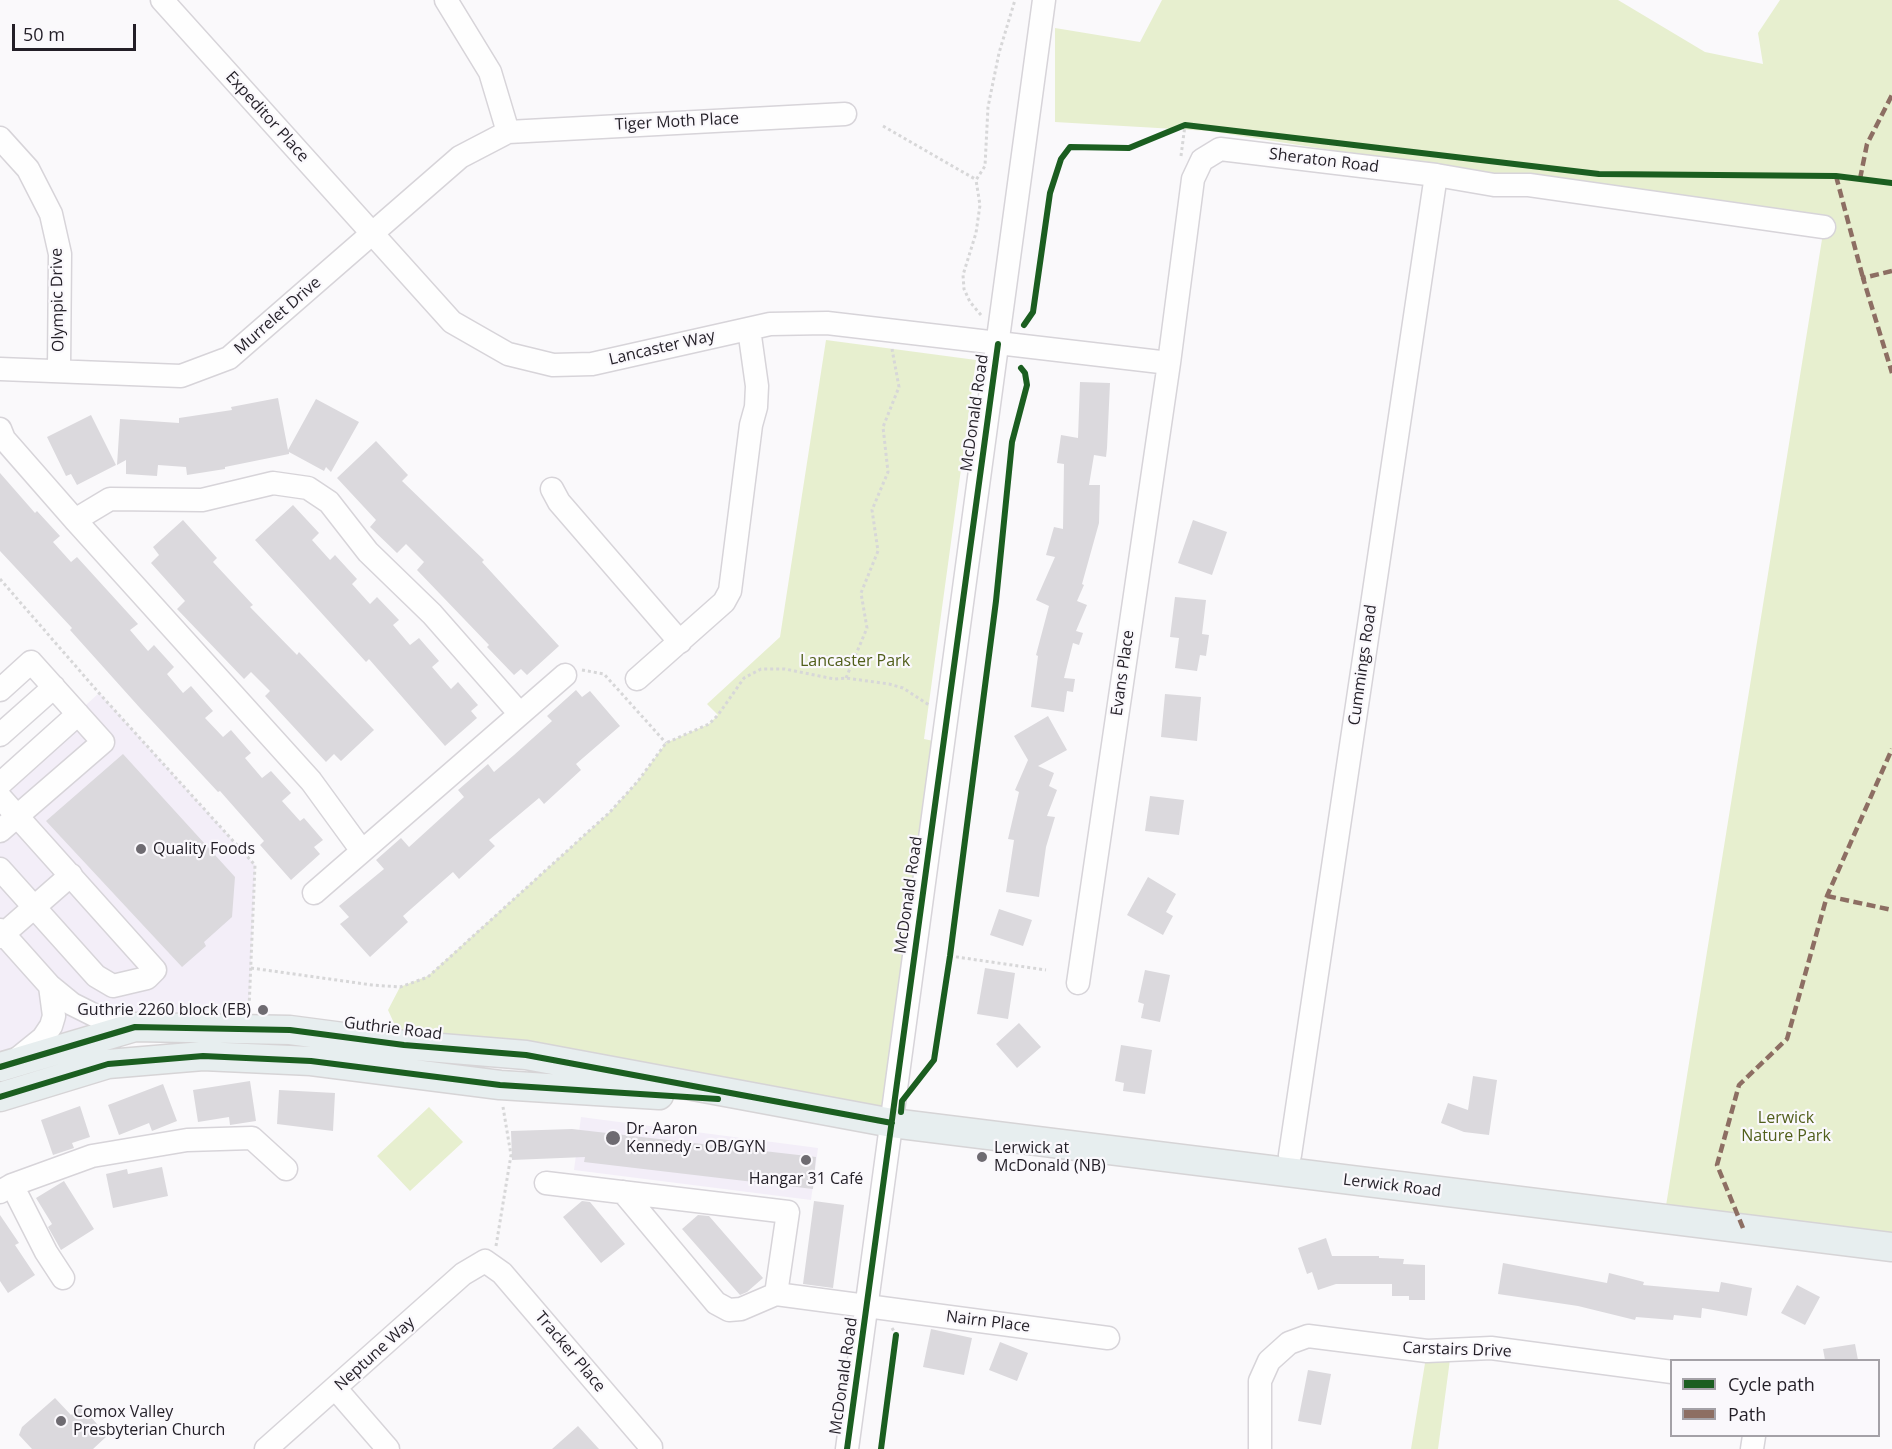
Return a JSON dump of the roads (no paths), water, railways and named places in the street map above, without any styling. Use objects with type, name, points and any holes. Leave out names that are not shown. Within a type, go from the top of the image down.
[{"type":"main road","name":"Guthrie Road","points":[[5,1066],[135,1027],[290,1029],[404,1046],[526,1054],[892,1123]]},
{"type":"main road","name":"Guthrie Road","points":[[0,1097],[108,1064],[203,1056],[311,1061],[500,1085],[784,1104]]},
{"type":"main road","name":"Lerwick Road","points":[[892,1123],[1892,1247]]},
{"type":"street","name":"Expeditor Place","points":[[162,0],[372,234]]},
{"type":"street","points":[[446,0],[490,72],[508,132]]},
{"type":"street","name":"McDonald Road","points":[[847,1449],[1044,0]]},
{"type":"street","name":"Tiger Moth Place","points":[[508,132],[845,114]]},
{"type":"street","name":"Murrelet Drive","points":[[0,369],[180,376],[230,358],[460,157],[508,132]]},
{"type":"street","name":"Olympic Drive","points":[[0,138],[28,169],[51,214],[60,254],[59,370]]},
{"type":"street","name":"Sheraton Road","points":[[1168,363],[1193,179],[1202,160],[1220,149],[1436,175],[1494,185],[1529,184],[1824,227]]},
{"type":"street","name":"Cummings Road","points":[[1290,1155],[1436,175]]},
{"type":"street","name":"Lancaster Way","points":[[372,234],[452,322],[508,354],[553,365],[592,364],[770,324],[827,323],[998,344]]},
{"type":"street","points":[[637,679],[724,602],[730,591],[758,386],[749,329]]},
{"type":"street","points":[[998,344],[1168,363]]},
{"type":"street","name":"Evans Place","points":[[1078,983],[1168,363]]},
{"type":"street","points":[[0,429],[4,439],[75,520],[311,781],[362,851]]},
{"type":"street","points":[[75,520],[110,499],[202,500],[273,483],[308,488],[328,502],[368,552],[432,614],[520,714]]},
{"type":"street","points":[[552,489],[559,502],[680,642]]},
{"type":"street","points":[[0,690],[31,662],[103,742],[0,831]]},
{"type":"street","points":[[314,892],[565,675]]},
{"type":"street","points":[[0,735],[54,687]]},
{"type":"street","points":[[0,784],[78,714]]},
{"type":"street","points":[[0,797],[155,970],[147,978],[113,986],[96,976],[0,869]]},
{"type":"street","points":[[71,875],[1,934],[50,986],[72,1004],[98,1017],[135,1027]]},
{"type":"street","points":[[5,1066],[43,1038],[51,1026],[54,1016],[50,986]]},
{"type":"street","points":[[63,1278],[6,1188],[92,1156],[187,1140],[252,1138],[286,1169]]},
{"type":"street","points":[[546,1183],[623,1192],[788,1212],[776,1294],[741,1309],[729,1310],[716,1303],[623,1192]]},
{"type":"street","name":"Neptune Way","points":[[266,1449],[463,1274],[485,1261]]},
{"type":"street","name":"Tracker Place","points":[[485,1261],[502,1273],[651,1447]]},
{"type":"street","name":"Nairn Place","points":[[776,1294],[1108,1338]]},
{"type":"street","name":"Carstairs Drive","points":[[1260,1449],[1260,1381],[1269,1361],[1289,1343],[1308,1336],[1426,1351],[1491,1348],[1670,1372]]},
{"type":"street","points":[[336,1389],[388,1449]]},
{"type":"place","name":"Quality Foods","points":[[141,849]]},
{"type":"place","name":"Guthrie 2260 block (EB)","points":[[263,1010]]},
{"type":"place","name":"Dr. Aaron Kennedy - OB/GYN","points":[[613,1138]]},
{"type":"place","name":"Lerwick at McDonald (NB)","points":[[982,1157]]},
{"type":"place","name":"Hangar 31 Café","points":[[806,1160]]},
{"type":"place","name":"Comox Valley Presbyterian Church","points":[[61,1421]]},
{"type":"park label","name":"Lancaster Park","points":[[855,661]]},
{"type":"park label","name":"Lerwick Nature Park","points":[[1786,1127]]}]
